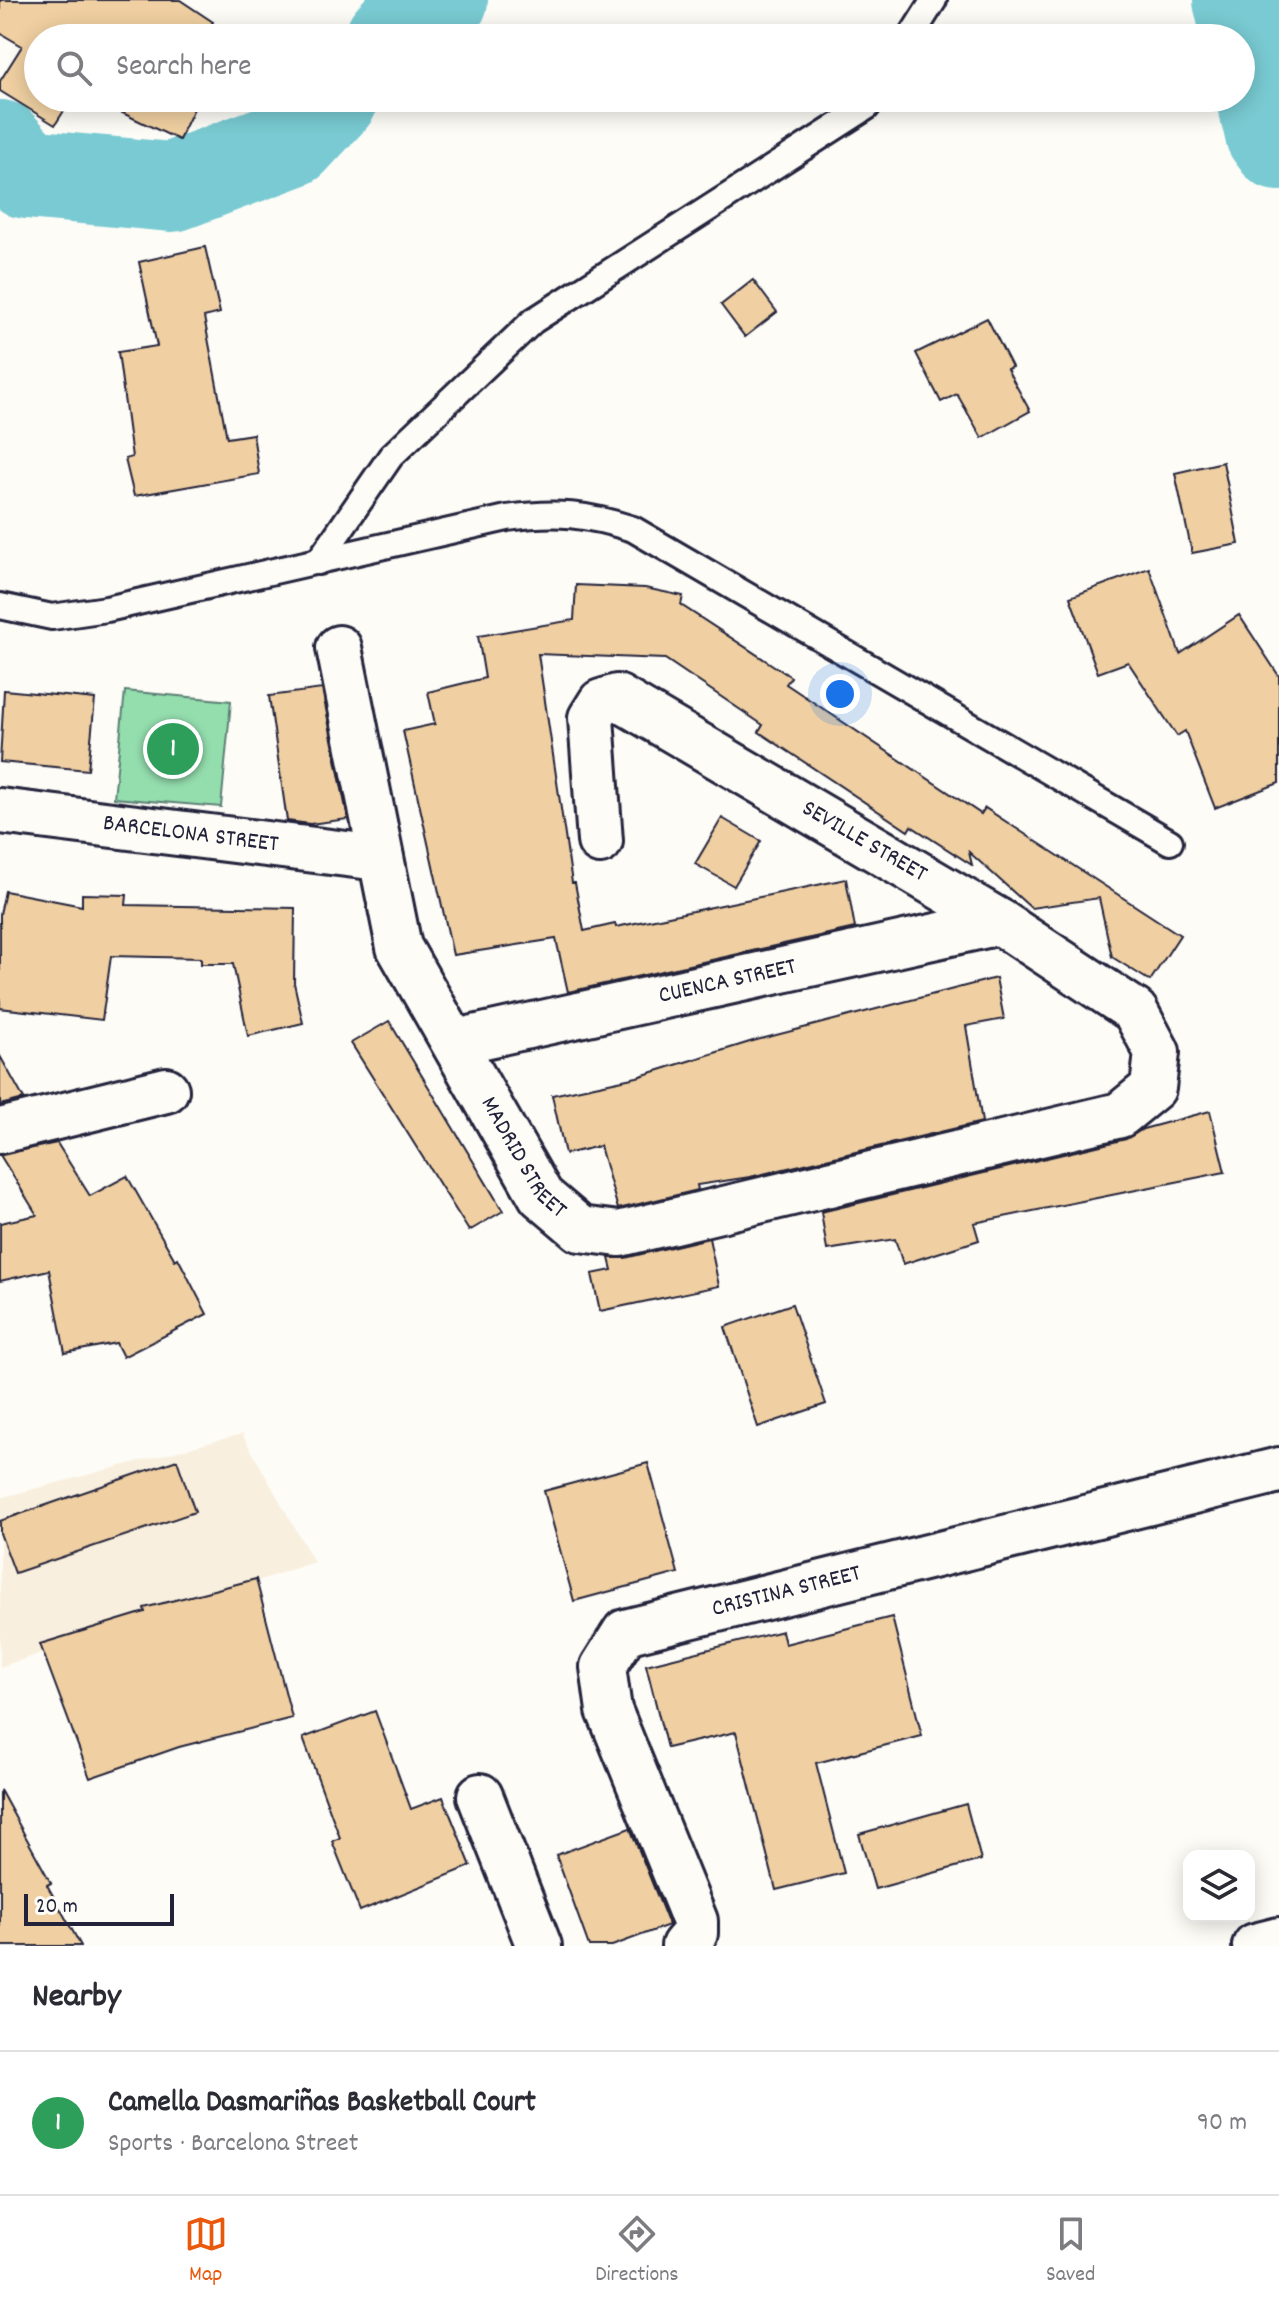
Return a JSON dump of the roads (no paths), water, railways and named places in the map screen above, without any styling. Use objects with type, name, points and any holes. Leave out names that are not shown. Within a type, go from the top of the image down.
[{"type":"street","name":"MADRID STREET","points":[[339,648],[399,947],[456,1042],[541,1196],[580,1229],[619,1234],[1120,1115]]},
{"type":"street","name":"SEVILLE STREET","points":[[600,841],[591,718],[601,702],[617,697],[1000,922],[1135,1011],[1157,1052],[1153,1088],[1120,1115]]},
{"type":"street","name":"BARCELONA STREET","points":[[0,811],[379,858]]},
{"type":"street","name":"CUENCA STREET","points":[[456,1042],[1000,922]]},
{"type":"street","points":[[0,1131],[166,1090]]},
{"type":"street","name":"CRISTINA STREET","points":[[684,1946],[695,1933],[695,1921],[609,1710],[603,1667],[625,1632],[1279,1470]]},
{"type":"street","points":[[480,1796],[539,1946]]},
{"type":"street","points":[[1257,1946],[1279,1940]]},
{"type":"lane","points":[[919,24],[934,0]]},
{"type":"lane","points":[[318,562],[391,456],[533,321],[859,112]]},
{"type":"lane","points":[[0,606],[52,617],[107,609],[535,514],[567,512],[633,529],[1170,842]]},
{"type":"waterway","points":[[403,24],[443,0]]},
{"type":"waterway","points":[[1238,0],[1244,24]]},
{"type":"waterway","points":[[1255,71],[1270,134],[1279,146]]},
{"type":"waterway","points":[[0,145],[27,174],[172,187],[292,142],[320,112]]},
{"type":"place","name":"Camella Dasmariñas Basketball Court","points":[[173,749]]}]
